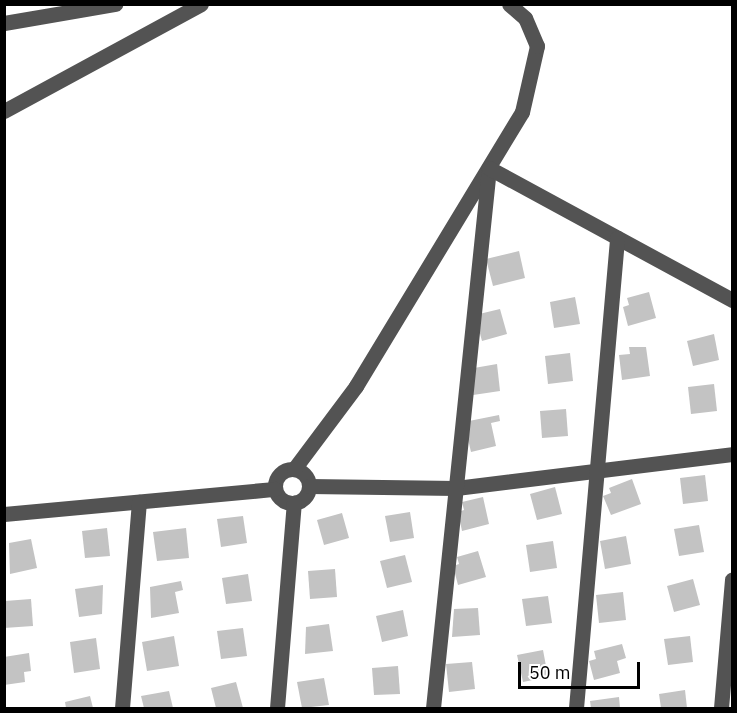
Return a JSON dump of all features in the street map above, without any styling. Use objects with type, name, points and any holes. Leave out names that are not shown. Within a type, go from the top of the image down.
[{"type":"street","points":[[4,23],[116,4]]},
{"type":"street","points":[[4,111],[201,4]]},
{"type":"street","points":[[275,489],[281,472],[294,468],[356,386],[522,112],[537,46],[525,18],[508,4]]},
{"type":"street","points":[[489,168],[732,300]]},
{"type":"street","points":[[434,708],[489,168]]},
{"type":"street","points":[[576,708],[617,238]]},
{"type":"street","points":[[309,486],[456,488],[732,454]]},
{"type":"street","points":[[275,489],[282,500],[294,503],[305,498],[309,486],[305,474],[294,468]]},
{"type":"street","points":[[4,514],[275,489]]},
{"type":"street","points":[[122,708],[140,502]]},
{"type":"street","points":[[277,708],[294,503]]},
{"type":"street","points":[[721,708],[732,579]]},
{"type":"building","points":[[519,251],[525,278],[493,286],[486,259]]},
{"type":"building","points":[[649,292],[656,318],[628,326],[623,307],[629,305],[627,298]]},
{"type":"building","points":[[575,297],[580,324],[554,328],[550,302]]},
{"type":"building","points":[[500,309],[507,334],[482,341],[475,315]]},
{"type":"building","points":[[714,334],[719,360],[693,366],[687,341]]},
{"type":"building","points":[[629,347],[646,347],[650,376],[622,380],[619,355],[630,354]]},
{"type":"building","points":[[570,353],[573,381],[548,384],[545,356]]},
{"type":"building","points":[[497,364],[500,391],[473,395],[474,368]]},
{"type":"building","points":[[714,384],[717,411],[691,414],[688,387]]},
{"type":"building","points":[[566,409],[568,436],[542,438],[540,411]]},
{"type":"building","points":[[499,415],[500,421],[491,423],[496,446],[471,452],[464,422]]},
{"type":"building","points":[[705,475],[708,501],[683,504],[680,478]]},
{"type":"building","points":[[632,479],[641,504],[611,515],[603,496],[611,493],[609,488]]},
{"type":"building","points":[[555,487],[562,514],[537,520],[530,494]]},
{"type":"building","points":[[483,497],[489,524],[462,531],[458,512],[464,510],[462,502]]},
{"type":"building","points":[[410,512],[414,538],[390,542],[385,516]]},
{"type":"building","points":[[342,513],[349,538],[324,545],[317,520]]},
{"type":"building","points":[[243,516],[247,543],[221,547],[217,519]]},
{"type":"building","points":[[699,525],[704,552],[679,556],[674,529]]},
{"type":"building","points":[[107,528],[110,556],[85,558],[82,531]]},
{"type":"building","points":[[186,528],[189,558],[157,561],[153,532]]},
{"type":"building","points":[[626,536],[631,564],[605,569],[600,541]]},
{"type":"building","points":[[31,539],[37,568],[10,574],[9,543]]},
{"type":"building","points":[[553,541],[557,568],[530,572],[526,545]]},
{"type":"building","points":[[478,551],[486,577],[458,585],[453,566],[459,564],[457,557]]},
{"type":"building","points":[[405,555],[412,582],[387,588],[380,561]]},
{"type":"building","points":[[335,569],[337,597],[310,599],[308,571]]},
{"type":"building","points":[[248,574],[252,601],[226,604],[222,578]]},
{"type":"building","points":[[693,579],[700,605],[674,612],[667,586]]},
{"type":"building","points":[[181,581],[183,590],[175,592],[179,613],[151,618],[150,587]]},
{"type":"building","points":[[103,585],[102,614],[79,617],[75,589]]},
{"type":"building","points":[[623,592],[626,620],[599,623],[596,595]]},
{"type":"building","points":[[548,596],[552,623],[526,626],[522,599]]},
{"type":"building","points":[[31,599],[33,626],[4,628],[5,601]]},
{"type":"building","points":[[478,608],[480,635],[452,637],[454,609]]},
{"type":"building","points":[[403,610],[408,636],[382,642],[376,616]]},
{"type":"building","points":[[329,624],[333,651],[305,654],[306,627]]},
{"type":"building","points":[[243,628],[247,656],[221,659],[217,631]]},
{"type":"building","points":[[174,636],[179,666],[147,671],[142,642]]},
{"type":"building","points":[[690,636],[693,662],[668,665],[664,639]]},
{"type":"building","points":[[96,638],[100,669],[74,673],[70,642]]},
{"type":"building","points":[[622,644],[626,658],[617,661],[620,673],[594,680],[589,661],[596,659],[594,651]]},
{"type":"building","points":[[543,650],[548,677],[523,682],[517,655]]},
{"type":"building","points":[[29,653],[31,671],[24,672],[25,682],[4,685],[4,657]]},
{"type":"building","points":[[472,662],[475,689],[449,692],[446,664]]},
{"type":"building","points":[[398,666],[400,694],[374,695],[372,668]]},
{"type":"building","points":[[324,678],[329,705],[302,708],[297,682]]},
{"type":"building","points":[[236,682],[243,708],[216,708],[211,688]]},
{"type":"building","points":[[685,690],[687,708],[661,708],[659,694]]},
{"type":"building","points":[[169,691],[173,708],[144,708],[141,696]]},
{"type":"building","points":[[90,696],[93,708],[66,708],[65,702]]},
{"type":"building","points":[[619,697],[620,708],[591,708],[590,701]]}]
